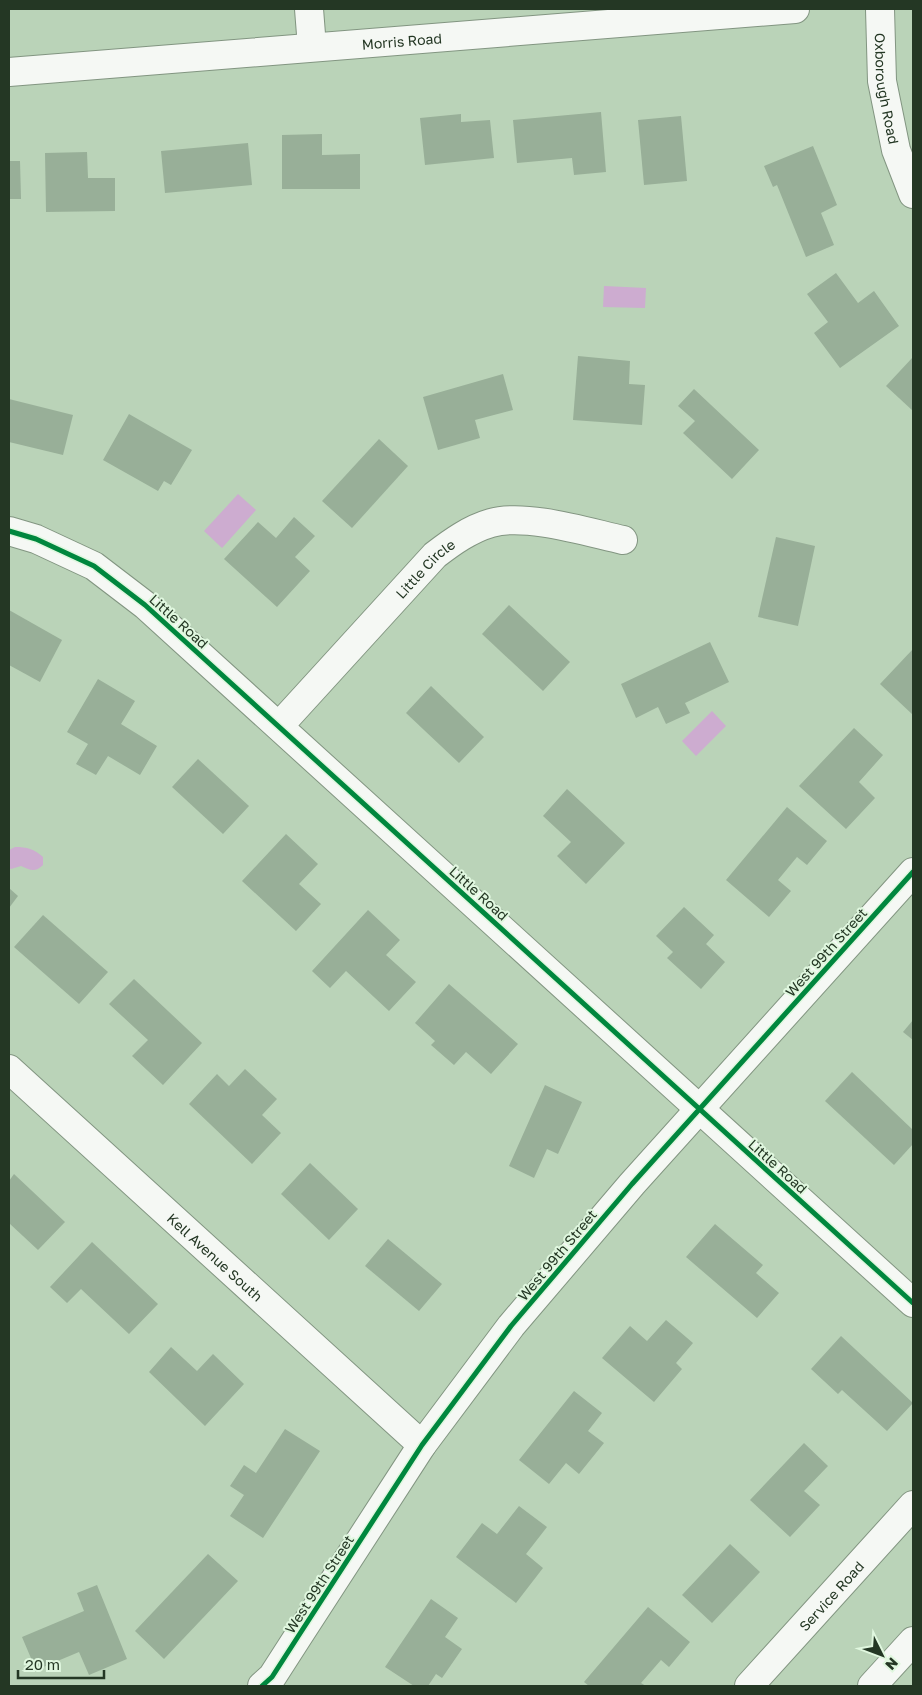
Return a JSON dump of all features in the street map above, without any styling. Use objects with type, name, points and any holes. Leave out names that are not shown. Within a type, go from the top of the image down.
[{"type":"street","points":[[309,9],[312,46]]},
{"type":"street","name":"Morris Road","points":[[9,72],[312,46],[795,9]]},
{"type":"street","name":"Oxborough Road","points":[[880,9],[882,81],[896,150],[913,194]]},
{"type":"street","name":"Little Circle","points":[[279,726],[435,555],[460,536],[492,523],[523,520],[556,525],[623,540]]},
{"type":"street","name":"Little Road","points":[[9,531],[36,538],[94,566],[145,605],[913,1303]]},
{"type":"street","name":"West 99th Street","points":[[262,1686],[272,1677],[294,1644],[422,1445],[511,1326],[632,1184],[913,872]]},
{"type":"street","name":"Kell Avenue South","points":[[9,1069],[422,1445]]},
{"type":"street","name":"Service Road","points":[[749,1686],[913,1505]]},
{"type":"street","points":[[872,1686],[913,1641]]},
{"type":"shaded area","points":[[604,286],[646,288],[645,308],[603,307]]},
{"type":"shaded area","points":[[238,494],[256,510],[222,548],[204,531]]},
{"type":"shaded area","points":[[712,711],[726,726],[696,756],[682,741]]},
{"type":"shaded area","points":[[15,847],[27,848],[37,852],[43,857],[43,865],[35,870],[21,866],[9,868],[9,850]]},
{"type":"building","points":[[601,112],[606,172],[574,175],[572,158],[517,163],[513,120]]},
{"type":"building","points":[[461,114],[461,122],[490,120],[494,158],[425,165],[420,118]]},
{"type":"building","points":[[681,116],[687,181],[644,185],[638,120]]},
{"type":"building","points":[[322,134],[322,155],[360,154],[360,189],[282,189],[282,135]]},
{"type":"building","points":[[248,143],[252,185],[165,193],[161,151]]},
{"type":"building","points":[[813,146],[837,205],[821,213],[834,245],[806,257],[777,185],[773,187],[764,166]]},
{"type":"building","points":[[87,152],[88,178],[115,178],[115,211],[46,212],[45,153]]},
{"type":"building","points":[[9,161],[20,161],[21,199],[9,199]]},
{"type":"building","points":[[836,273],[858,303],[874,291],[899,326],[840,368],[814,333],[828,322],[807,294]]},
{"type":"building","points":[[578,356],[630,361],[629,384],[645,385],[642,425],[573,420]]},
{"type":"building","points":[[913,357],[913,411],[886,386]]},
{"type":"building","points":[[503,374],[513,410],[475,420],[480,438],[438,450],[423,397]]},
{"type":"building","points":[[694,389],[759,450],[732,479],[683,433],[695,421],[678,406]]},
{"type":"building","points":[[9,399],[73,415],[63,455],[9,442]]},
{"type":"building","points":[[129,414],[192,450],[171,485],[164,481],[158,491],[103,460]]},
{"type":"building","points":[[379,439],[408,466],[352,528],[322,501]]},
{"type":"building","points":[[294,517],[315,536],[295,557],[310,571],[277,607],[224,559],[258,522],[276,538]]},
{"type":"building","points":[[776,537],[815,546],[798,626],[758,617]]},
{"type":"building","points":[[509,605],[570,662],[543,691],[482,634]]},
{"type":"building","points":[[9,610],[62,640],[40,682],[9,665]]},
{"type":"building","points":[[710,642],[729,682],[685,703],[690,713],[666,724],[658,707],[636,718],[621,684]]},
{"type":"building","points":[[913,649],[913,715],[880,684]]},
{"type":"building","points":[[98,679],[135,701],[121,724],[157,746],[140,775],[108,756],[96,775],[76,764],[88,744],[67,732]]},
{"type":"building","points":[[431,686],[484,737],[459,763],[406,713]]},
{"type":"building","points":[[854,728],[883,755],[859,782],[875,798],[846,829],[799,786]]},
{"type":"building","points":[[198,759],[249,806],[223,834],[172,787]]},
{"type":"building","points":[[567,789],[625,843],[586,884],[557,856],[571,842],[543,816]]},
{"type":"building","points":[[787,807],[827,841],[807,865],[797,857],[778,880],[791,891],[769,917],[726,880]]},
{"type":"building","points":[[286,834],[318,864],[299,884],[321,904],[296,931],[242,881]]},
{"type":"building","points":[[9,888],[18,896],[9,908]]},
{"type":"building","points":[[684,907],[714,935],[706,944],[725,962],[701,989],[667,958],[673,952],[656,936]]},
{"type":"building","points":[[368,910],[400,940],[386,955],[416,982],[389,1011],[346,971],[330,988],[312,971]]},
{"type":"building","points":[[43,915],[108,972],[79,1004],[14,947]]},
{"type":"building","points":[[134,979],[202,1043],[163,1085],[132,1056],[148,1040],[109,1004]]},
{"type":"building","points":[[449,984],[518,1044],[491,1074],[466,1052],[454,1065],[431,1045],[435,1041],[415,1023]]},
{"type":"building","points":[[913,1020],[913,1040],[903,1032]]},
{"type":"building","points":[[245,1069],[277,1099],[262,1115],[281,1133],[252,1164],[189,1104],[217,1074],[229,1086]]},
{"type":"building","points":[[852,1072],[913,1130],[913,1144],[894,1165],[825,1101]]},
{"type":"building","points":[[545,1085],[582,1102],[558,1154],[547,1149],[534,1178],[509,1166]]},
{"type":"building","points":[[310,1163],[358,1209],[329,1240],[281,1194]]},
{"type":"building","points":[[14,1174],[65,1222],[38,1250],[9,1223],[9,1181]]},
{"type":"building","points":[[715,1224],[763,1265],[756,1273],[779,1293],[757,1318],[686,1257]]},
{"type":"building","points":[[388,1239],[442,1284],[419,1311],[365,1266]]},
{"type":"building","points":[[92,1242],[158,1304],[129,1334],[81,1289],[67,1303],[50,1287]]},
{"type":"building","points":[[666,1320],[693,1343],[676,1363],[682,1369],[654,1402],[602,1358],[630,1326],[647,1341]]},
{"type":"building","points":[[841,1336],[913,1403],[887,1431],[842,1390],[838,1394],[811,1369]]},
{"type":"building","points":[[171,1347],[197,1371],[213,1354],[244,1384],[205,1426],[149,1372]]},
{"type":"building","points":[[574,1391],[602,1413],[588,1431],[604,1443],[579,1474],[566,1463],[549,1484],[519,1460]]},
{"type":"building","points":[[285,1429],[320,1451],[263,1538],[230,1516],[244,1495],[230,1486],[244,1465],[256,1473]]},
{"type":"building","points":[[804,1443],[828,1466],[804,1491],[820,1505],[790,1537],[750,1500]]},
{"type":"building","points":[[519,1506],[547,1527],[526,1554],[543,1568],[516,1603],[456,1557],[482,1523],[497,1534]]},
{"type":"building","points":[[730,1544],[760,1572],[712,1623],[682,1595]]},
{"type":"building","points":[[208,1554],[238,1581],[164,1659],[135,1631]]},
{"type":"building","points":[[97,1585],[127,1659],[89,1675],[79,1652],[36,1670],[22,1637],[84,1611],[77,1593]]},
{"type":"building","points":[[431,1599],[458,1618],[445,1637],[462,1649],[442,1678],[436,1674],[428,1686],[414,1686],[385,1667]]},
{"type":"building","points":[[648,1607],[690,1642],[669,1667],[661,1660],[641,1683],[646,1686],[589,1686],[584,1682]]},
{"type":"cycle path","points":[[9,531],[36,539],[94,566],[145,605],[913,1303]]},
{"type":"cycle path","points":[[262,1686],[272,1677],[422,1445],[511,1326],[632,1184],[913,872]]}]
